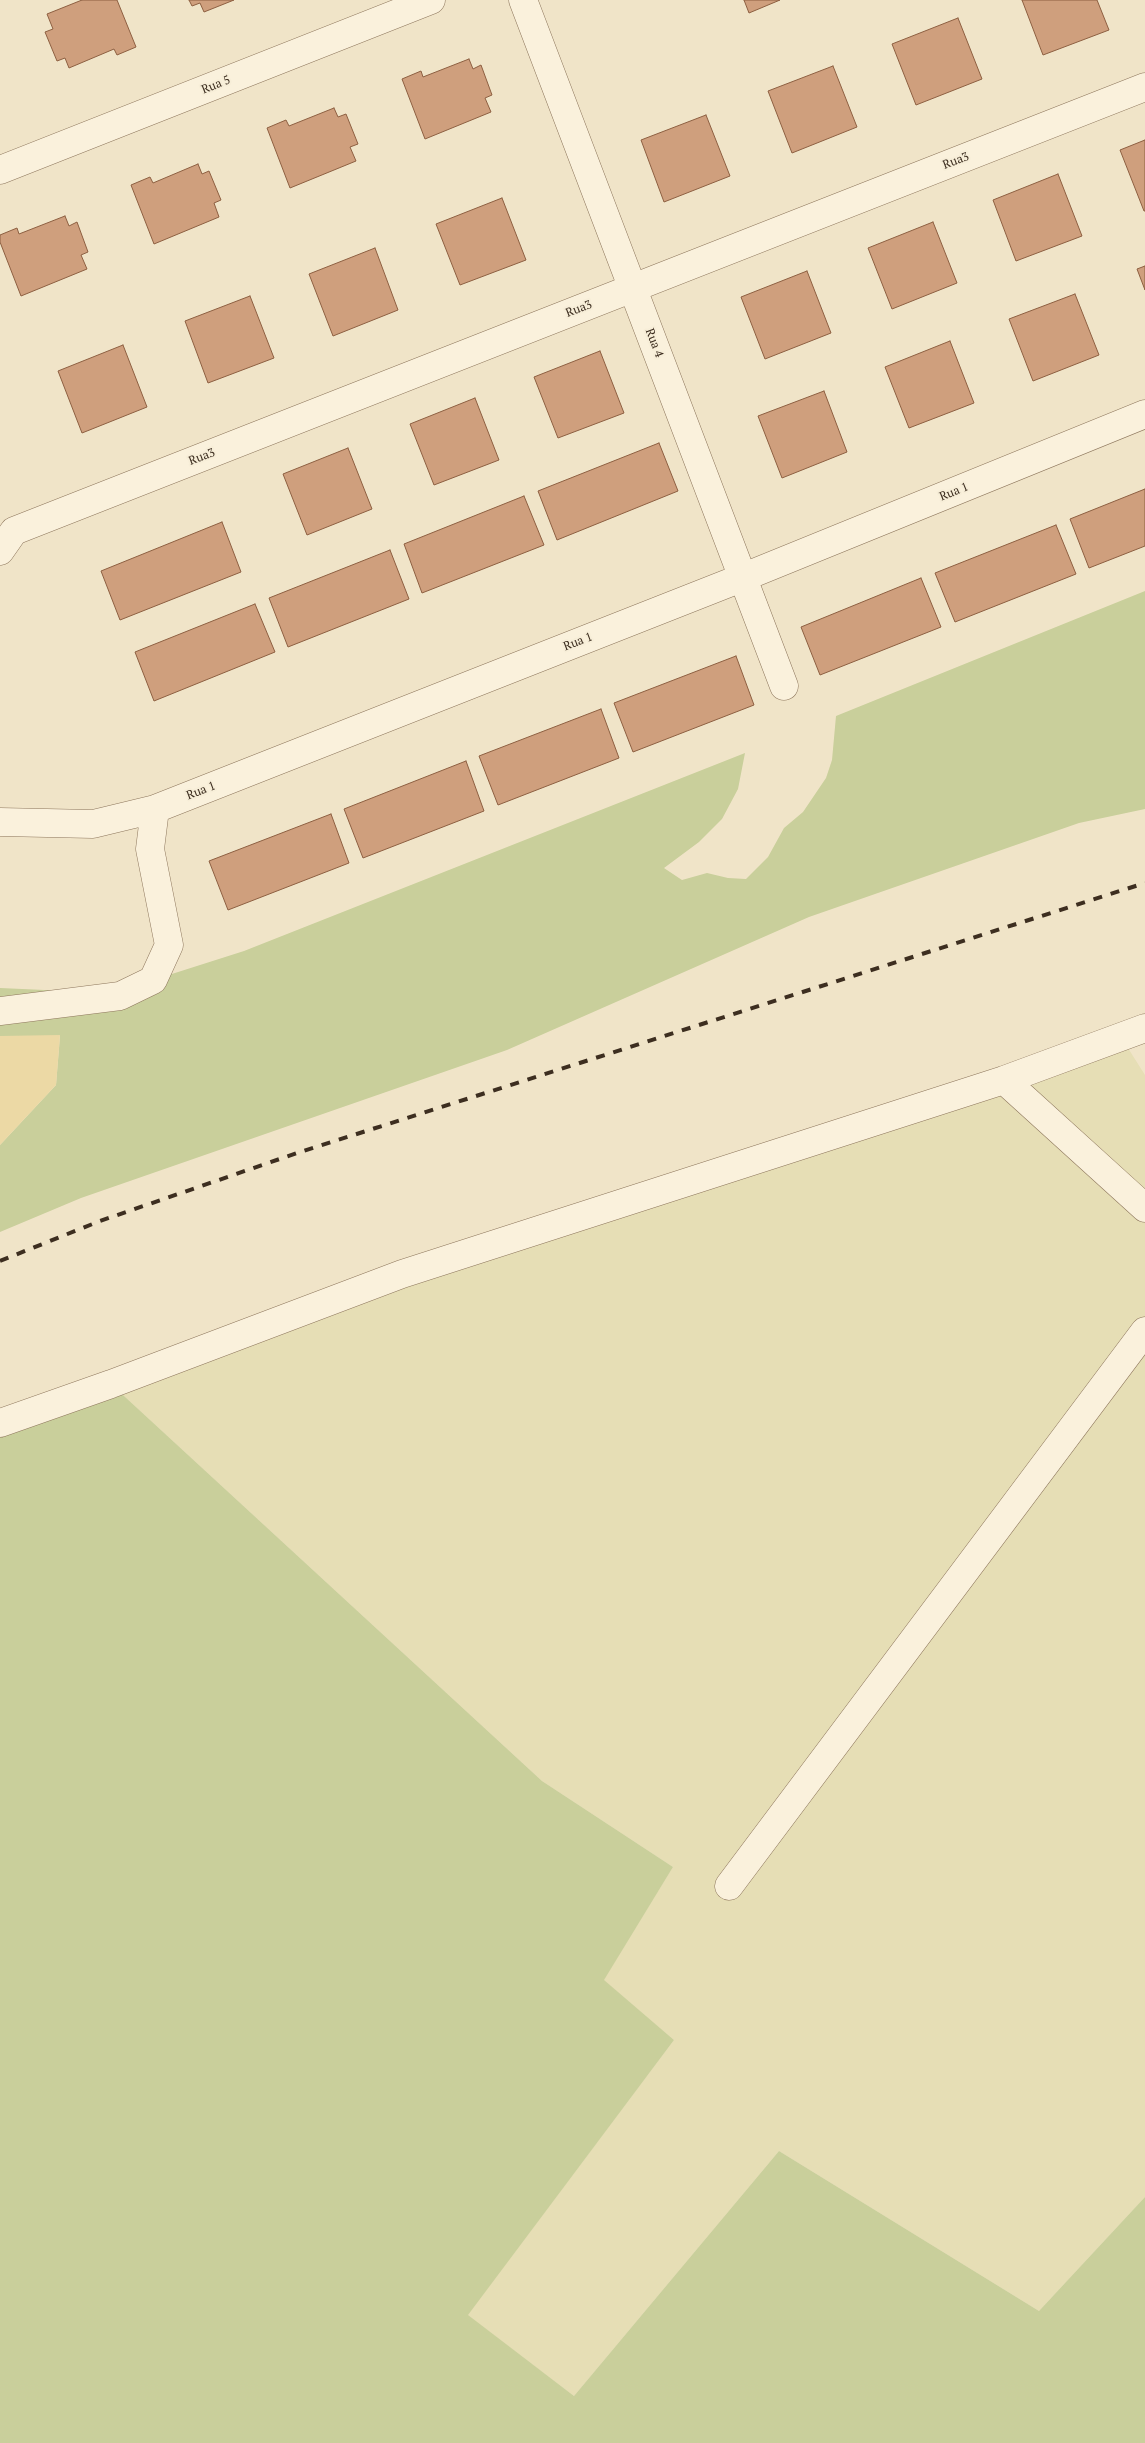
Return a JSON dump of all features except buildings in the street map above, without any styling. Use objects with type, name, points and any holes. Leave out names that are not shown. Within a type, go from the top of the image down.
[{"type":"street","name":"Rua 5","points":[[0,170],[432,0]]},
{"type":"street","name":"Rua 4","points":[[523,0],[784,686]]},
{"type":"street","name":"Rua3","points":[[7,541],[633,288],[1145,87]]},
{"type":"street","name":"Rua 1","points":[[0,822],[93,824],[155,809],[744,577],[1145,414]]},
{"type":"street","points":[[0,1011],[120,996],[153,980],[169,945],[150,849],[155,809]]},
{"type":"street","points":[[0,1423],[111,1384],[402,1274],[1004,1080],[1145,1028]]},
{"type":"street","points":[[1004,1080],[1145,1208]]},
{"type":"street","points":[[730,1886],[1145,1331]]},
{"type":"shaded area","points":[[1121,1037],[1145,1075],[1145,2197],[1039,2311],[779,2151],[574,2396],[467,2315],[674,2040],[603,1980],[673,1867],[542,1781],[111,1384]]},
{"type":"green space","points":[[1145,591],[1145,809],[1079,823],[809,917],[507,1050],[81,1198],[0,1232],[0,1145],[56,1085],[60,1036],[0,1036],[0,988],[67,991],[153,980],[244,951],[745,753],[738,789],[722,819],[699,842],[664,868],[682,880],[707,873],[728,878],[746,879],[768,857],[784,828],[803,812],[826,778],[832,760],[836,716]]},
{"type":"green space","points":[[111,1384],[542,1781],[673,1867],[604,1980],[674,2040],[468,2315],[574,2396],[779,2151],[1039,2311],[1145,2197],[1145,2443],[0,2443],[0,1423]]},
{"type":"sand","points":[[60,1035],[56,1085],[0,1145],[0,1036]]},
{"type":"railway","points":[[0,1261],[100,1221],[297,1153],[1145,883]]}]
